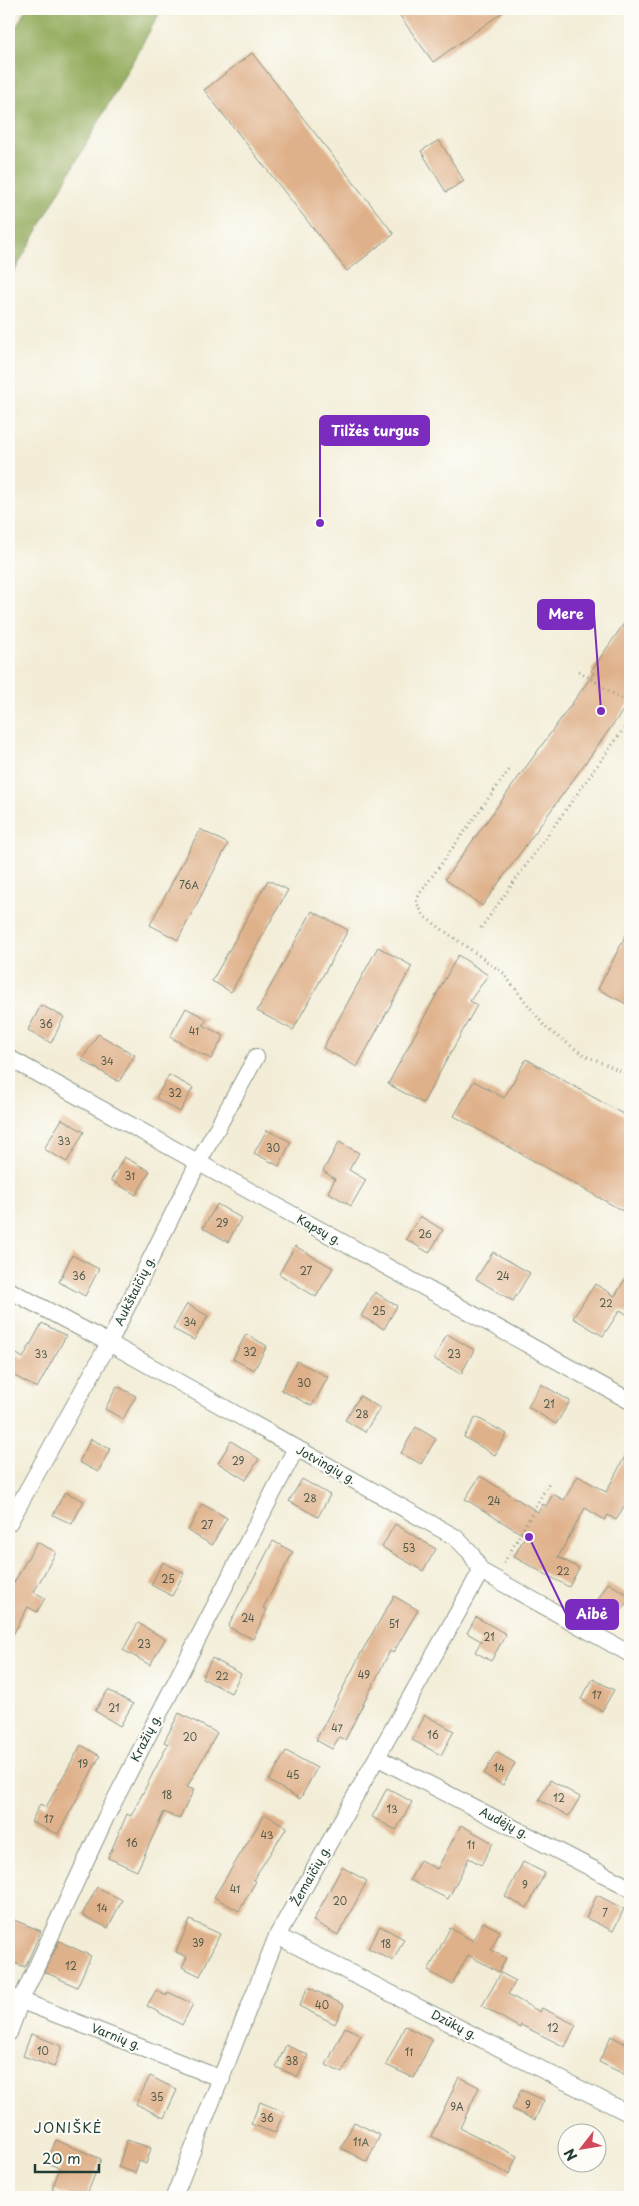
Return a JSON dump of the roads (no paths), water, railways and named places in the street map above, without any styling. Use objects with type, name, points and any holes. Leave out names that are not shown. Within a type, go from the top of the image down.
[{"type":"street","name":"Aukštaičių g.","points":[[9,1523],[109,1343],[198,1163],[256,1056]]},
{"type":"street","name":"Kapsų g.","points":[[9,1058],[630,1401]]},
{"type":"street","name":"Jotvingių g.","points":[[9,1290],[109,1343],[455,1537],[488,1575],[630,1654]]},
{"type":"street","name":"Kražių g.","points":[[9,2033],[15,1998],[296,1448]]},
{"type":"street","name":"Žemaičių g.","points":[[174,2197],[278,1936],[378,1758],[488,1575]]},
{"type":"street","name":"Audėjų g.","points":[[378,1758],[630,1888]]},
{"type":"street","name":"Dzūkų g.","points":[[278,1936],[630,2114]]},
{"type":"street","name":"Varnių g.","points":[[15,1998],[222,2079]]},
{"type":"place","name":"Tilžės turgus","points":[[320,523]]},
{"type":"place","name":"Mere","points":[[601,711]]},
{"type":"place","name":"Aibė","points":[[529,1537]]},
{"type":"district","name":"JONIŠKĖ","points":[[68,2128]]}]
